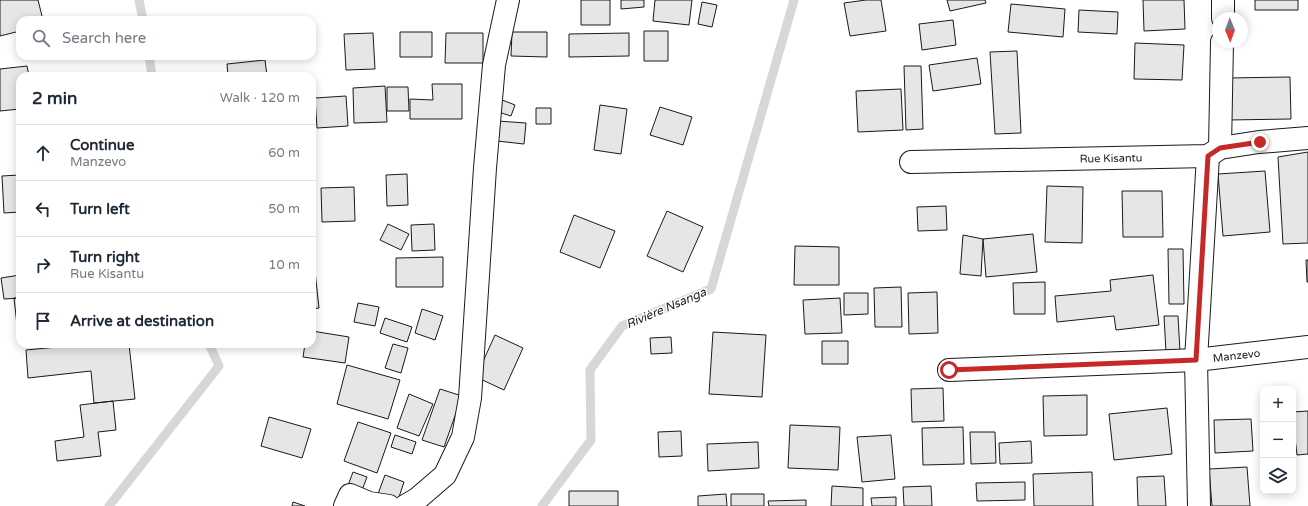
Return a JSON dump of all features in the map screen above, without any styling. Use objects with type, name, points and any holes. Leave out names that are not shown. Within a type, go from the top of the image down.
[{"type":"street","points":[[405,506],[417,499],[445,475],[462,437],[470,398],[485,168],[494,65],[508,0]]},
{"type":"street","points":[[1223,0],[1223,12]]},
{"type":"street","points":[[1199,506],[1196,360],[1222,48]]},
{"type":"street","name":"Rue Kisantu","points":[[911,162],[1214,152],[1260,142],[1308,138]]},
{"type":"street","name":"Manzevo","points":[[949,370],[1196,360],[1308,347]]},
{"type":"street","points":[[345,506],[350,496],[368,503],[389,506]]},
{"type":"building","points":[[0,0],[38,0],[42,16],[16,16],[16,32],[0,36]]},
{"type":"building","points":[[581,0],[610,0],[610,25],[581,25]]},
{"type":"building","points":[[621,0],[644,0],[644,7],[621,9]]},
{"type":"building","points":[[655,0],[692,0],[689,25],[653,21]]},
{"type":"building","points":[[866,0],[881,0],[886,31],[850,36],[844,3]]},
{"type":"building","points":[[947,0],[985,0],[986,3],[950,11]]},
{"type":"building","points":[[1143,0],[1184,0],[1185,29],[1144,31]]},
{"type":"building","points":[[1255,0],[1298,0],[1298,10],[1255,10]]},
{"type":"building","points":[[702,2],[717,5],[712,27],[698,24]]},
{"type":"building","points":[[1011,4],[1065,9],[1063,37],[1008,32]]},
{"type":"building","points":[[1079,10],[1118,12],[1117,34],[1078,32]]},
{"type":"building","points":[[953,20],[956,45],[922,50],[919,24]]},
{"type":"building","points":[[644,31],[668,31],[668,61],[644,61]]},
{"type":"building","points":[[400,32],[432,32],[432,57],[400,57]]},
{"type":"building","points":[[512,32],[547,32],[547,57],[511,56]]},
{"type":"building","points":[[373,33],[375,69],[346,70],[344,34]]},
{"type":"building","points":[[446,33],[483,33],[483,63],[445,63]]},
{"type":"building","points":[[629,33],[629,56],[569,57],[569,34]]},
{"type":"building","points":[[1135,43],[1184,45],[1182,80],[1134,79]]},
{"type":"building","points":[[1017,51],[1021,133],[995,134],[990,52]]},
{"type":"building","points":[[977,58],[981,84],[933,91],[929,65]]},
{"type":"building","points":[[265,60],[266,72],[228,72],[227,64]]},
{"type":"building","points":[[27,66],[28,72],[16,72],[16,109],[0,111],[0,69]]},
{"type":"building","points":[[904,66],[921,66],[923,129],[906,130]]},
{"type":"building","points":[[1290,77],[1291,119],[1228,120],[1227,78]]},
{"type":"building","points":[[432,84],[462,84],[462,119],[410,119],[410,99],[433,100]]},
{"type":"building","points":[[385,86],[387,122],[354,123],[353,88]]},
{"type":"building","points":[[387,87],[408,87],[409,111],[387,111]]},
{"type":"building","points":[[901,89],[903,130],[858,132],[856,91]]},
{"type":"building","points":[[346,96],[348,126],[317,128],[316,98]]},
{"type":"building","points":[[497,98],[515,105],[511,116],[492,110]]},
{"type":"building","points":[[600,105],[627,109],[621,154],[594,150]]},
{"type":"building","points":[[660,107],[692,117],[683,145],[650,135]]},
{"type":"building","points":[[536,108],[551,108],[551,124],[536,124]]},
{"type":"building","points":[[498,121],[526,123],[524,144],[497,141]]},
{"type":"building","points":[[1308,152],[1308,243],[1283,244],[1278,157]]},
{"type":"building","points":[[1265,171],[1270,232],[1223,236],[1218,174]]},
{"type":"building","points":[[407,174],[408,205],[387,206],[386,175]]},
{"type":"building","points":[[16,175],[16,212],[4,213],[2,176]]},
{"type":"building","points":[[1047,186],[1083,187],[1082,243],[1045,242]]},
{"type":"building","points":[[354,187],[355,221],[322,222],[321,188]]},
{"type":"building","points":[[1122,191],[1162,191],[1163,237],[1123,237]]},
{"type":"building","points":[[946,206],[947,230],[918,231],[917,207]]},
{"type":"building","points":[[667,211],[703,227],[683,272],[647,256]]},
{"type":"building","points":[[574,215],[615,231],[600,268],[560,252]]},
{"type":"building","points":[[388,224],[409,234],[401,250],[380,240]]},
{"type":"building","points":[[434,224],[435,250],[412,251],[411,225]]},
{"type":"building","points":[[1033,234],[1037,272],[986,277],[983,239]]},
{"type":"building","points":[[963,235],[983,239],[981,276],[960,274]]},
{"type":"building","points":[[795,246],[839,247],[839,285],[794,285]]},
{"type":"building","points":[[1168,249],[1183,249],[1184,304],[1169,304]]},
{"type":"building","points":[[443,257],[443,287],[396,287],[396,258]]},
{"type":"building","points":[[1306,260],[1308,260],[1308,282],[1307,282]]},
{"type":"building","points":[[1153,275],[1159,325],[1116,330],[1114,316],[1057,322],[1055,296],[1111,291],[1110,280]]},
{"type":"building","points":[[16,276],[16,298],[4,299],[1,278]]},
{"type":"building","points":[[316,280],[319,308],[316,308]]},
{"type":"building","points":[[1045,282],[1045,314],[1014,314],[1013,283]]},
{"type":"building","points":[[901,287],[902,327],[875,327],[874,288]]},
{"type":"building","points":[[937,292],[938,333],[909,334],[908,293]]},
{"type":"building","points":[[844,293],[868,293],[868,314],[844,315]]},
{"type":"building","points":[[14,298],[16,298],[16,316]]},
{"type":"building","points":[[840,298],[842,333],[805,334],[803,300]]},
{"type":"building","points":[[358,303],[379,307],[375,326],[354,322]]},
{"type":"building","points":[[422,309],[443,316],[435,340],[415,333]]},
{"type":"building","points":[[1164,316],[1178,316],[1180,352],[1166,352]]},
{"type":"building","points":[[385,318],[412,327],[407,342],[380,333]]},
{"type":"building","points":[[316,332],[349,337],[345,363],[303,357],[304,348],[316,348]]},
{"type":"building","points":[[713,332],[766,335],[762,397],[709,394]]},
{"type":"building","points":[[495,335],[523,348],[504,390],[476,377]]},
{"type":"building","points":[[671,337],[672,353],[651,354],[650,338]]},
{"type":"building","points":[[822,341],[848,341],[848,364],[822,364]]},
{"type":"building","points":[[393,344],[408,348],[401,373],[385,368]]},
{"type":"building","points":[[47,348],[129,348],[135,399],[94,403],[91,371],[28,378],[26,350]]},
{"type":"building","points":[[347,365],[400,380],[388,419],[337,404]]},
{"type":"building","points":[[943,388],[944,421],[912,422],[911,389]]},
{"type":"building","points":[[440,389],[462,396],[444,447],[422,440]]},
{"type":"building","points":[[409,394],[433,404],[419,436],[397,428]]},
{"type":"building","points":[[1087,395],[1087,435],[1044,436],[1043,396]]},
{"type":"building","points":[[113,401],[116,430],[98,432],[101,456],[57,461],[55,441],[84,437],[80,405]]},
{"type":"building","points":[[1167,408],[1172,454],[1114,460],[1109,414]]},
{"type":"building","points":[[1308,411],[1308,454],[1297,455],[1296,412]]},
{"type":"building","points":[[269,417],[311,429],[302,458],[261,446]]},
{"type":"building","points":[[1251,419],[1253,451],[1215,453],[1214,420]]},
{"type":"building","points":[[358,422],[391,433],[377,473],[344,461]]},
{"type":"building","points":[[790,425],[840,427],[838,470],[788,468]]},
{"type":"building","points":[[963,427],[964,464],[923,465],[922,428]]},
{"type":"building","points":[[681,431],[682,456],[659,457],[658,432]]},
{"type":"building","points":[[970,432],[995,432],[996,463],[971,464]]},
{"type":"building","points":[[395,435],[416,442],[412,454],[391,447]]},
{"type":"building","points":[[891,435],[895,479],[862,482],[857,437]]},
{"type":"building","points":[[1031,441],[1032,463],[1000,464],[999,443]]},
{"type":"building","points":[[758,442],[759,468],[708,471],[707,444]]},
{"type":"building","points":[[1247,467],[1250,506],[1212,506],[1209,469]]},
{"type":"building","points":[[353,472],[367,477],[361,493],[347,488]]},
{"type":"building","points":[[1092,472],[1093,506],[1034,506],[1033,474]]},
{"type":"building","points":[[385,475],[404,482],[396,506],[375,502]]},
{"type":"building","points":[[1164,476],[1166,506],[1138,506],[1137,477]]},
{"type":"building","points":[[1025,482],[1025,500],[977,501],[976,483]]},
{"type":"building","points":[[832,486],[863,488],[863,506],[831,506]]},
{"type":"building","points":[[931,486],[932,506],[904,506],[903,487]]},
{"type":"building","points":[[569,491],[618,491],[618,506],[569,506]]},
{"type":"building","points":[[726,494],[727,506],[698,506],[698,496]]},
{"type":"building","points":[[731,494],[764,494],[764,506],[731,506]]},
{"type":"building","points":[[896,497],[896,506],[872,506],[871,498]]},
{"type":"building","points":[[806,500],[806,506],[769,506],[768,501]]},
{"type":"building","points":[[293,502],[305,506],[292,506]]},
{"type":"waterway","points":[[139,0],[142,16]]},
{"type":"waterway","name":"Rivière Nsanga","points":[[542,506],[591,440],[590,370],[622,326],[711,289],[794,0]]},
{"type":"waterway","points":[[150,60],[151,72]]},
{"type":"waterway","points":[[109,506],[219,366],[211,348]]},
{"type":"route","points":[[949,370],[1196,360],[1208,156],[1220,148],[1260,142]]}]
